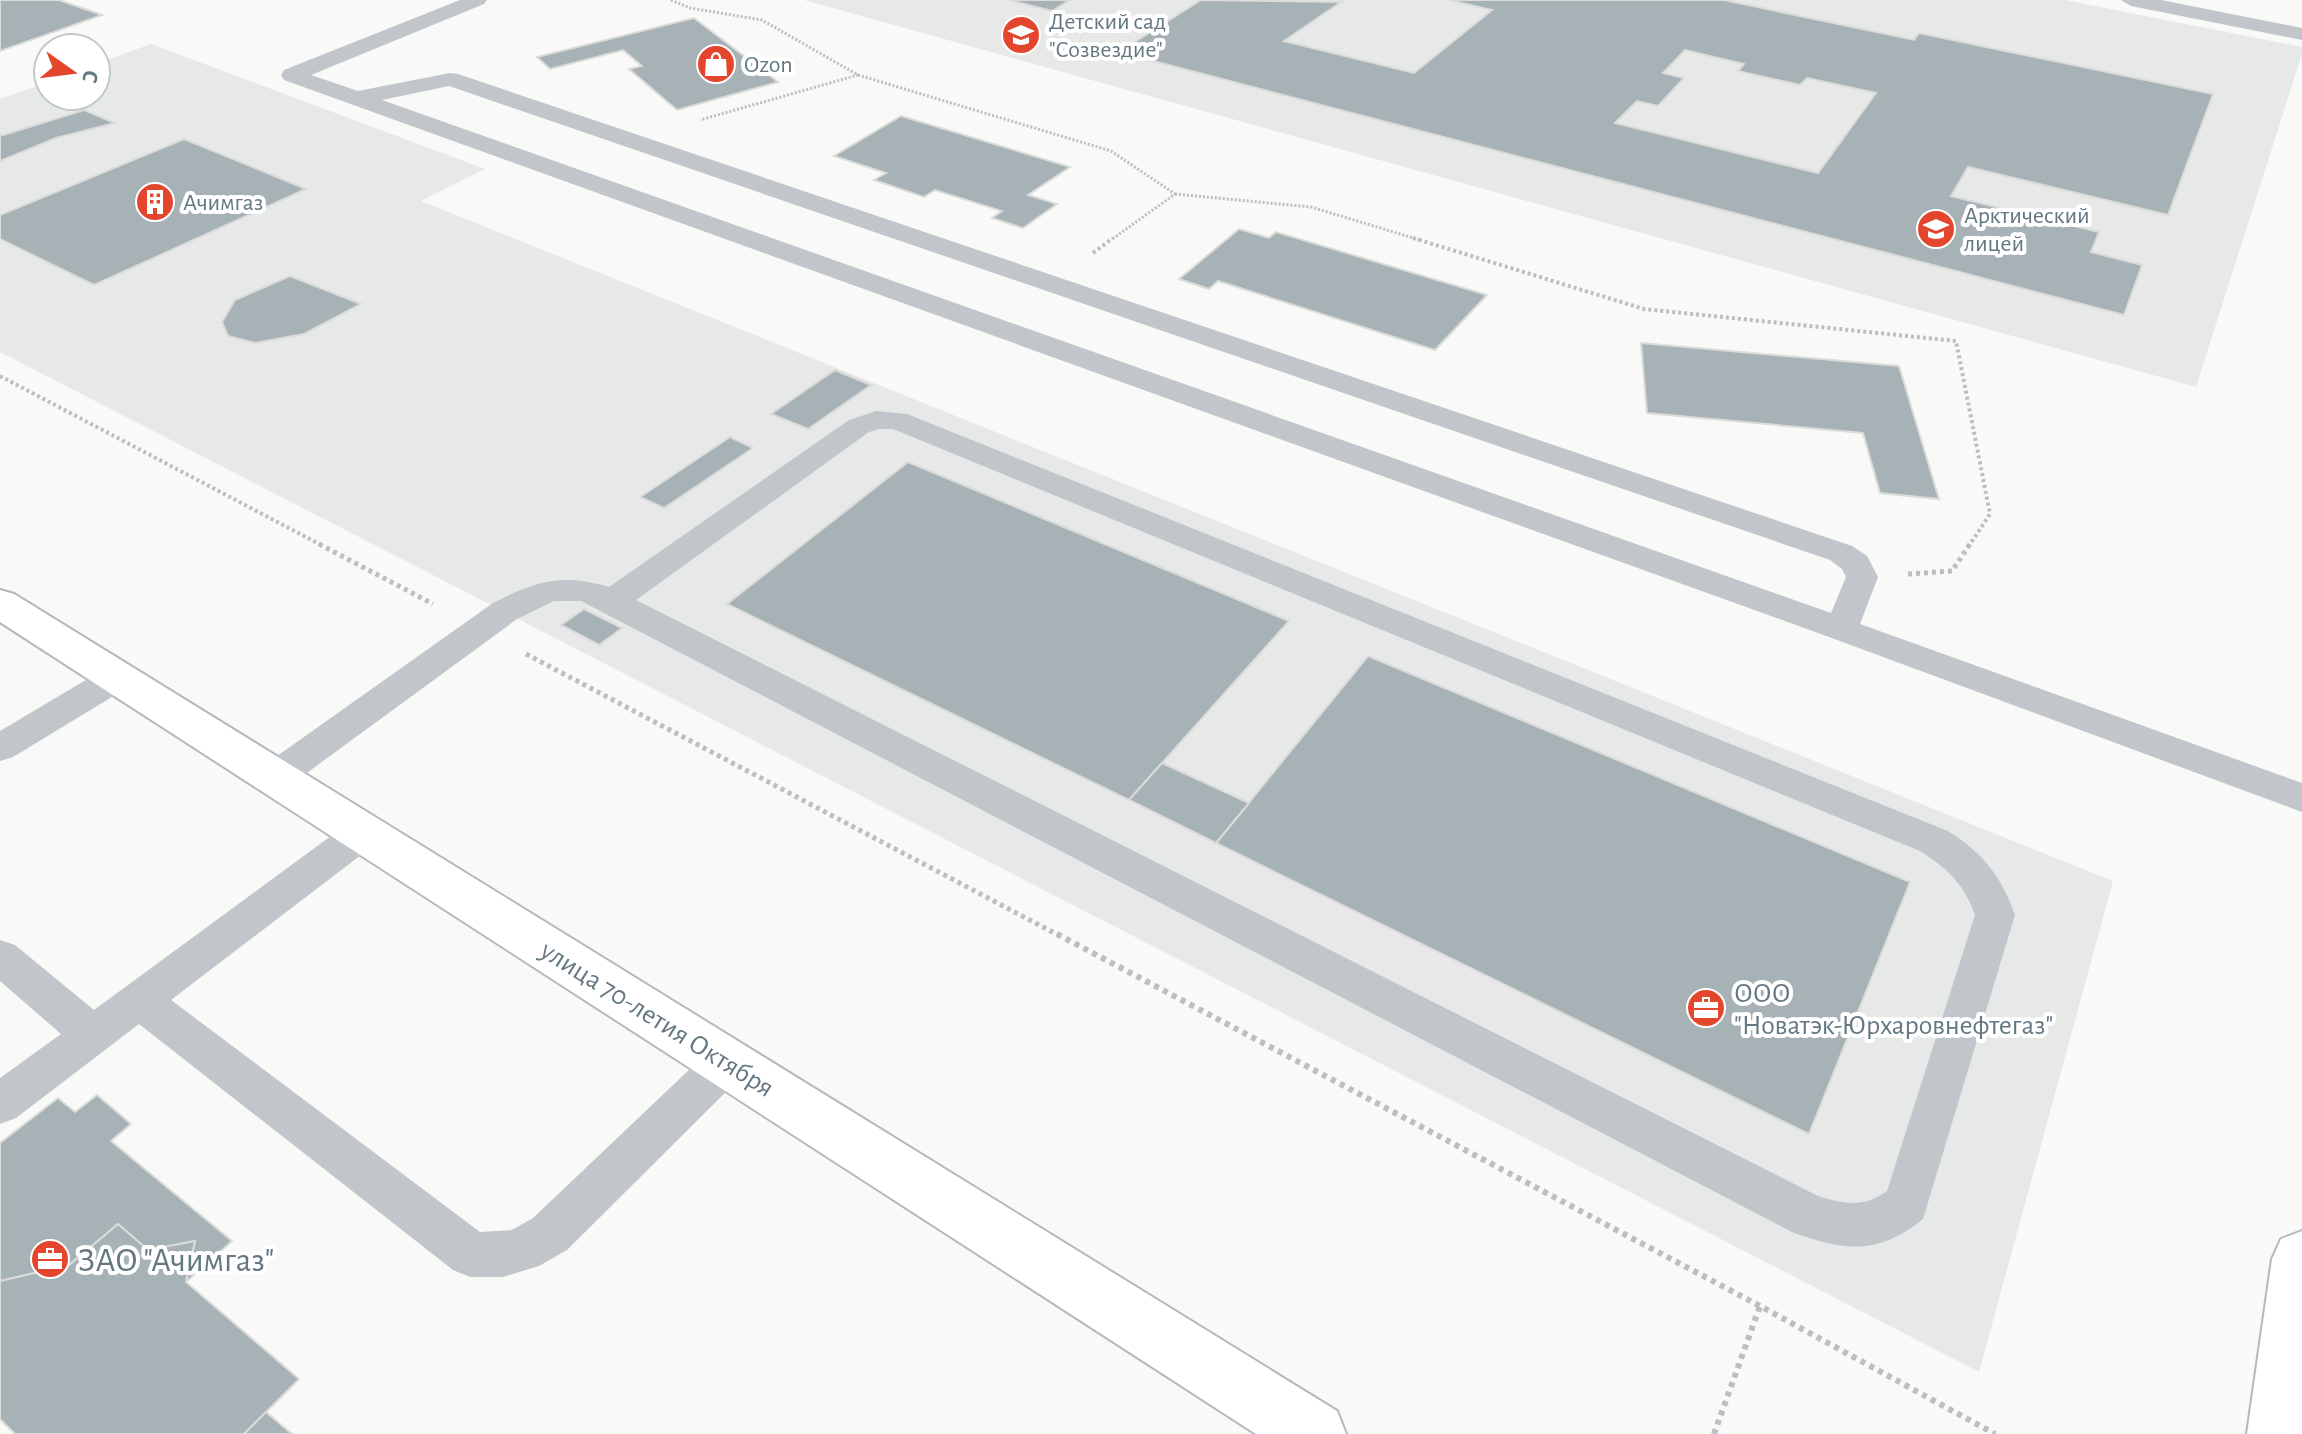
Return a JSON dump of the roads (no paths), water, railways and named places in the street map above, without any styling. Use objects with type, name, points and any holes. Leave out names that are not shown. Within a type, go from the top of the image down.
[{"type":"main road","name":"улица 70-летия Октября","points":[[0,603],[1313,1433]]},
{"type":"main road","points":[[2279,1434],[2302,1259]]},
{"type":"lane","points":[[477,0],[292,75],[1841,629],[2302,798]]},
{"type":"lane","points":[[2131,0],[2302,34]]},
{"type":"lane","points":[[358,98],[450,79],[1841,553],[1856,563],[1862,577],[1841,629]]},
{"type":"lane","points":[[276,776],[480,629],[532,596],[558,587],[587,589],[1809,1216],[1846,1226],[1884,1223],[1906,1204],[1995,915],[1985,884],[1964,860],[1934,841],[897,420],[876,420],[859,426],[612,601]]},
{"type":"lane","points":[[0,748],[118,677]]},
{"type":"lane","points":[[0,1104],[364,832]]},
{"type":"lane","points":[[0,957],[93,1035]]},
{"type":"lane","points":[[139,1000],[470,1254],[493,1258],[525,1251],[550,1234],[727,1062]]},
{"type":"place","name":"Детский сад \"Созвездие\"","points":[[1021,35]]},
{"type":"place","name":"Ozon","points":[[716,64]]},
{"type":"place","name":"Ачимгаз","points":[[155,202]]},
{"type":"place","name":"Арктический лицей","points":[[1936,229]]},
{"type":"place","name":"ООО \"Новатэк-Юрхаровнефтегаз\"","points":[[1706,1008]]},
{"type":"place","name":"ЗАО \"Ачимгаз\"","points":[[50,1259]]}]
